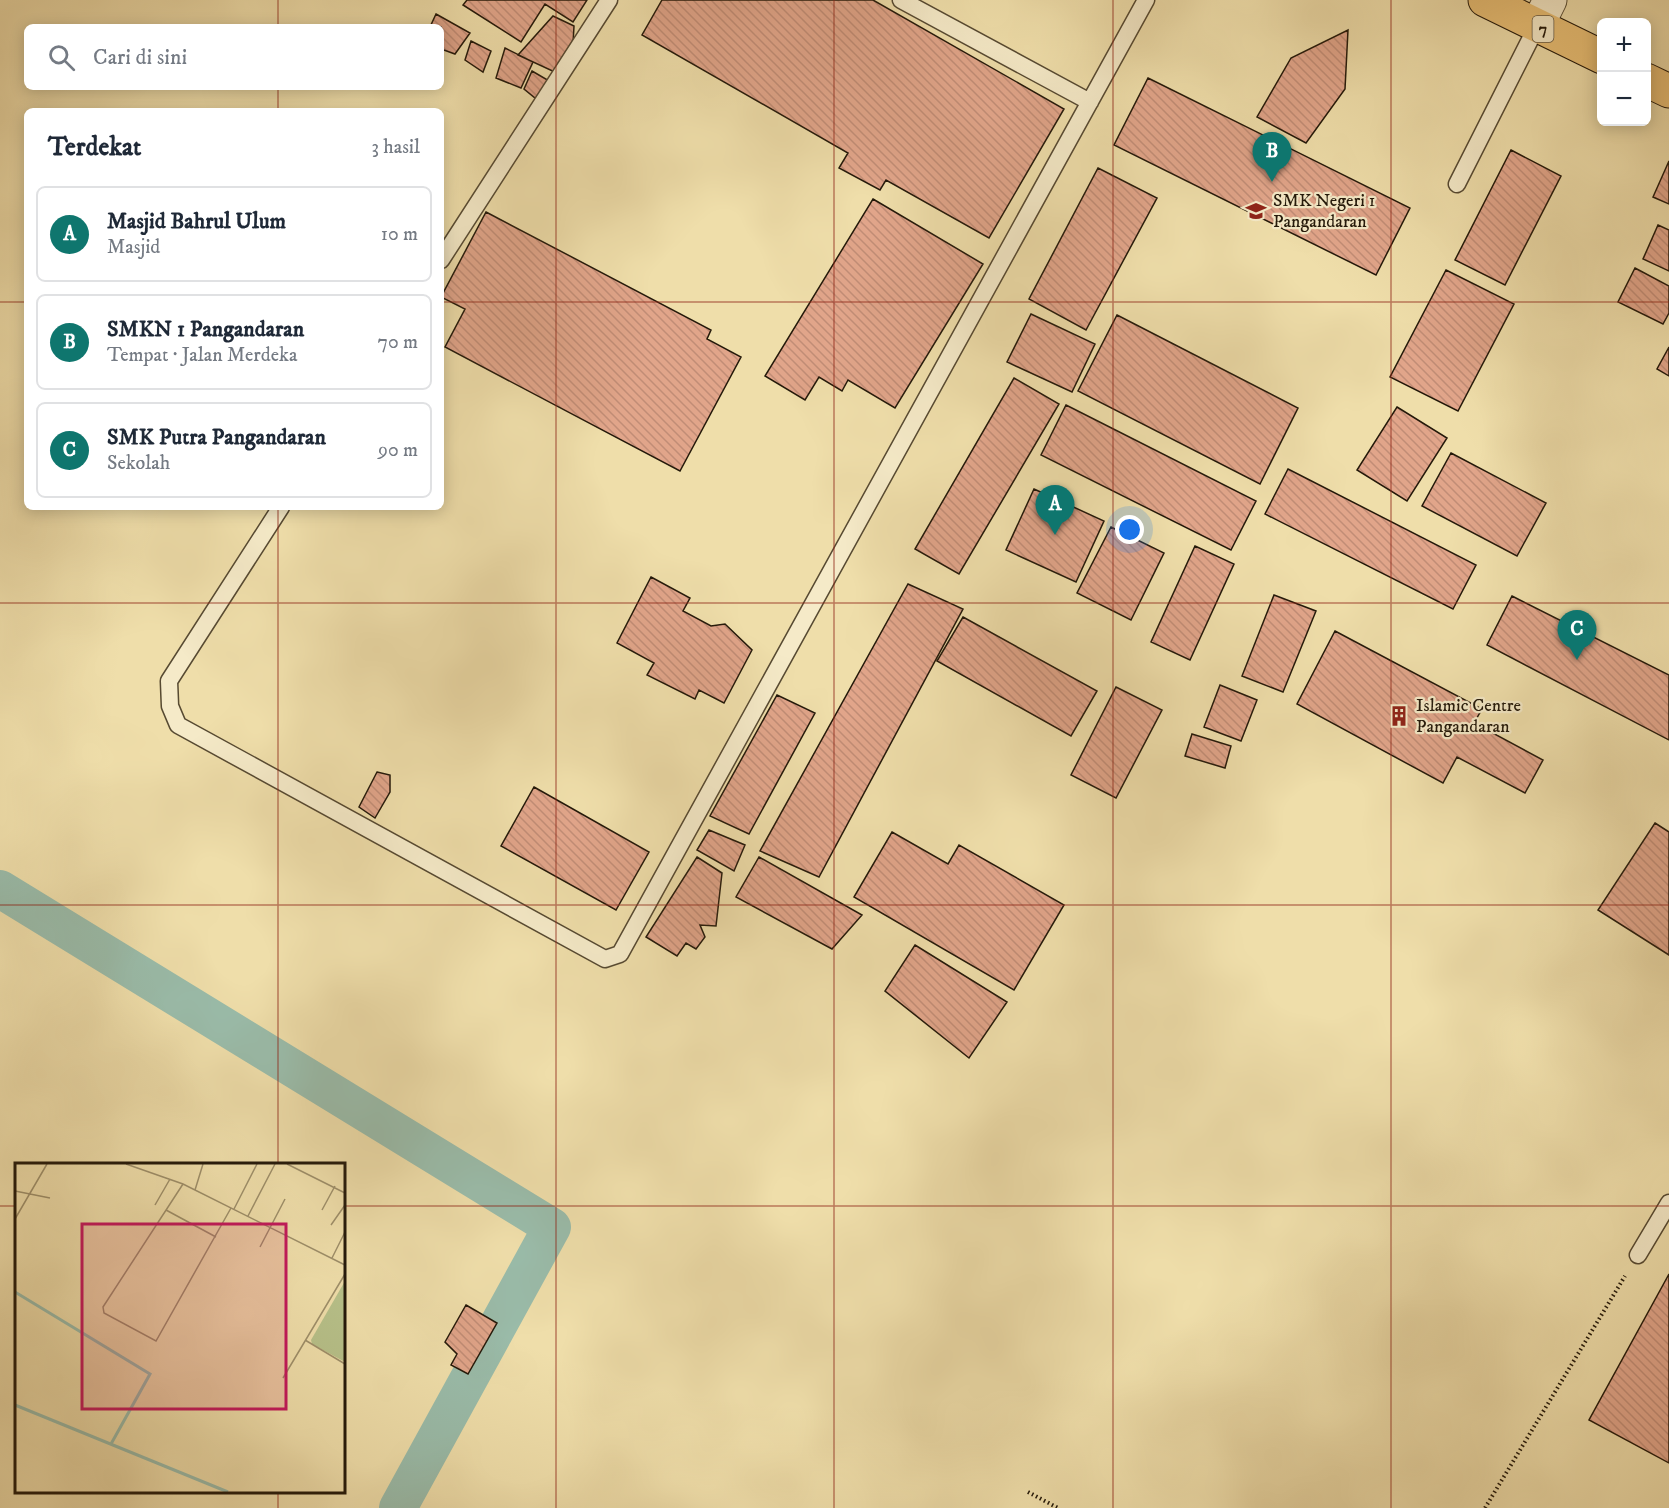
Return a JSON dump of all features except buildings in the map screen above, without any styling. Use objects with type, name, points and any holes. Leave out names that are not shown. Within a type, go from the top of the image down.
[{"type":"highway","name":"7","points":[[1485,0],[1544,13],[1597,53]]},
{"type":"highway","points":[[1651,82],[1669,91]]},
{"type":"lane","points":[[444,255],[609,0]]},
{"type":"lane","points":[[901,0],[1090,102]]},
{"type":"lane","points":[[279,510],[169,681],[170,706],[178,725],[605,959],[620,954],[1146,0]]},
{"type":"lane","points":[[1457,184],[1544,13]]},
{"type":"lane","points":[[1638,1255],[1669,1203]]},
{"type":"path","points":[[1485,1508],[1638,1255]]},
{"type":"path","points":[[1028,1492],[1058,1508]]},
{"type":"waterway","points":[[0,889],[552,1227],[398,1508]]},
{"type":"place","name":"SMKN 1 Pangandaran","points":[[1272,182]]},
{"type":"place","name":"SMK Negeri 1 Pangandaran","points":[[1256,211]]},
{"type":"place","name":"Masjid Bahrul Ulum","points":[[1055,535]]},
{"type":"place","name":"SMK Putra Pangandaran","points":[[1577,660]]},
{"type":"place","name":"Islamic Centre Pangandaran","points":[[1399,716]]}]
